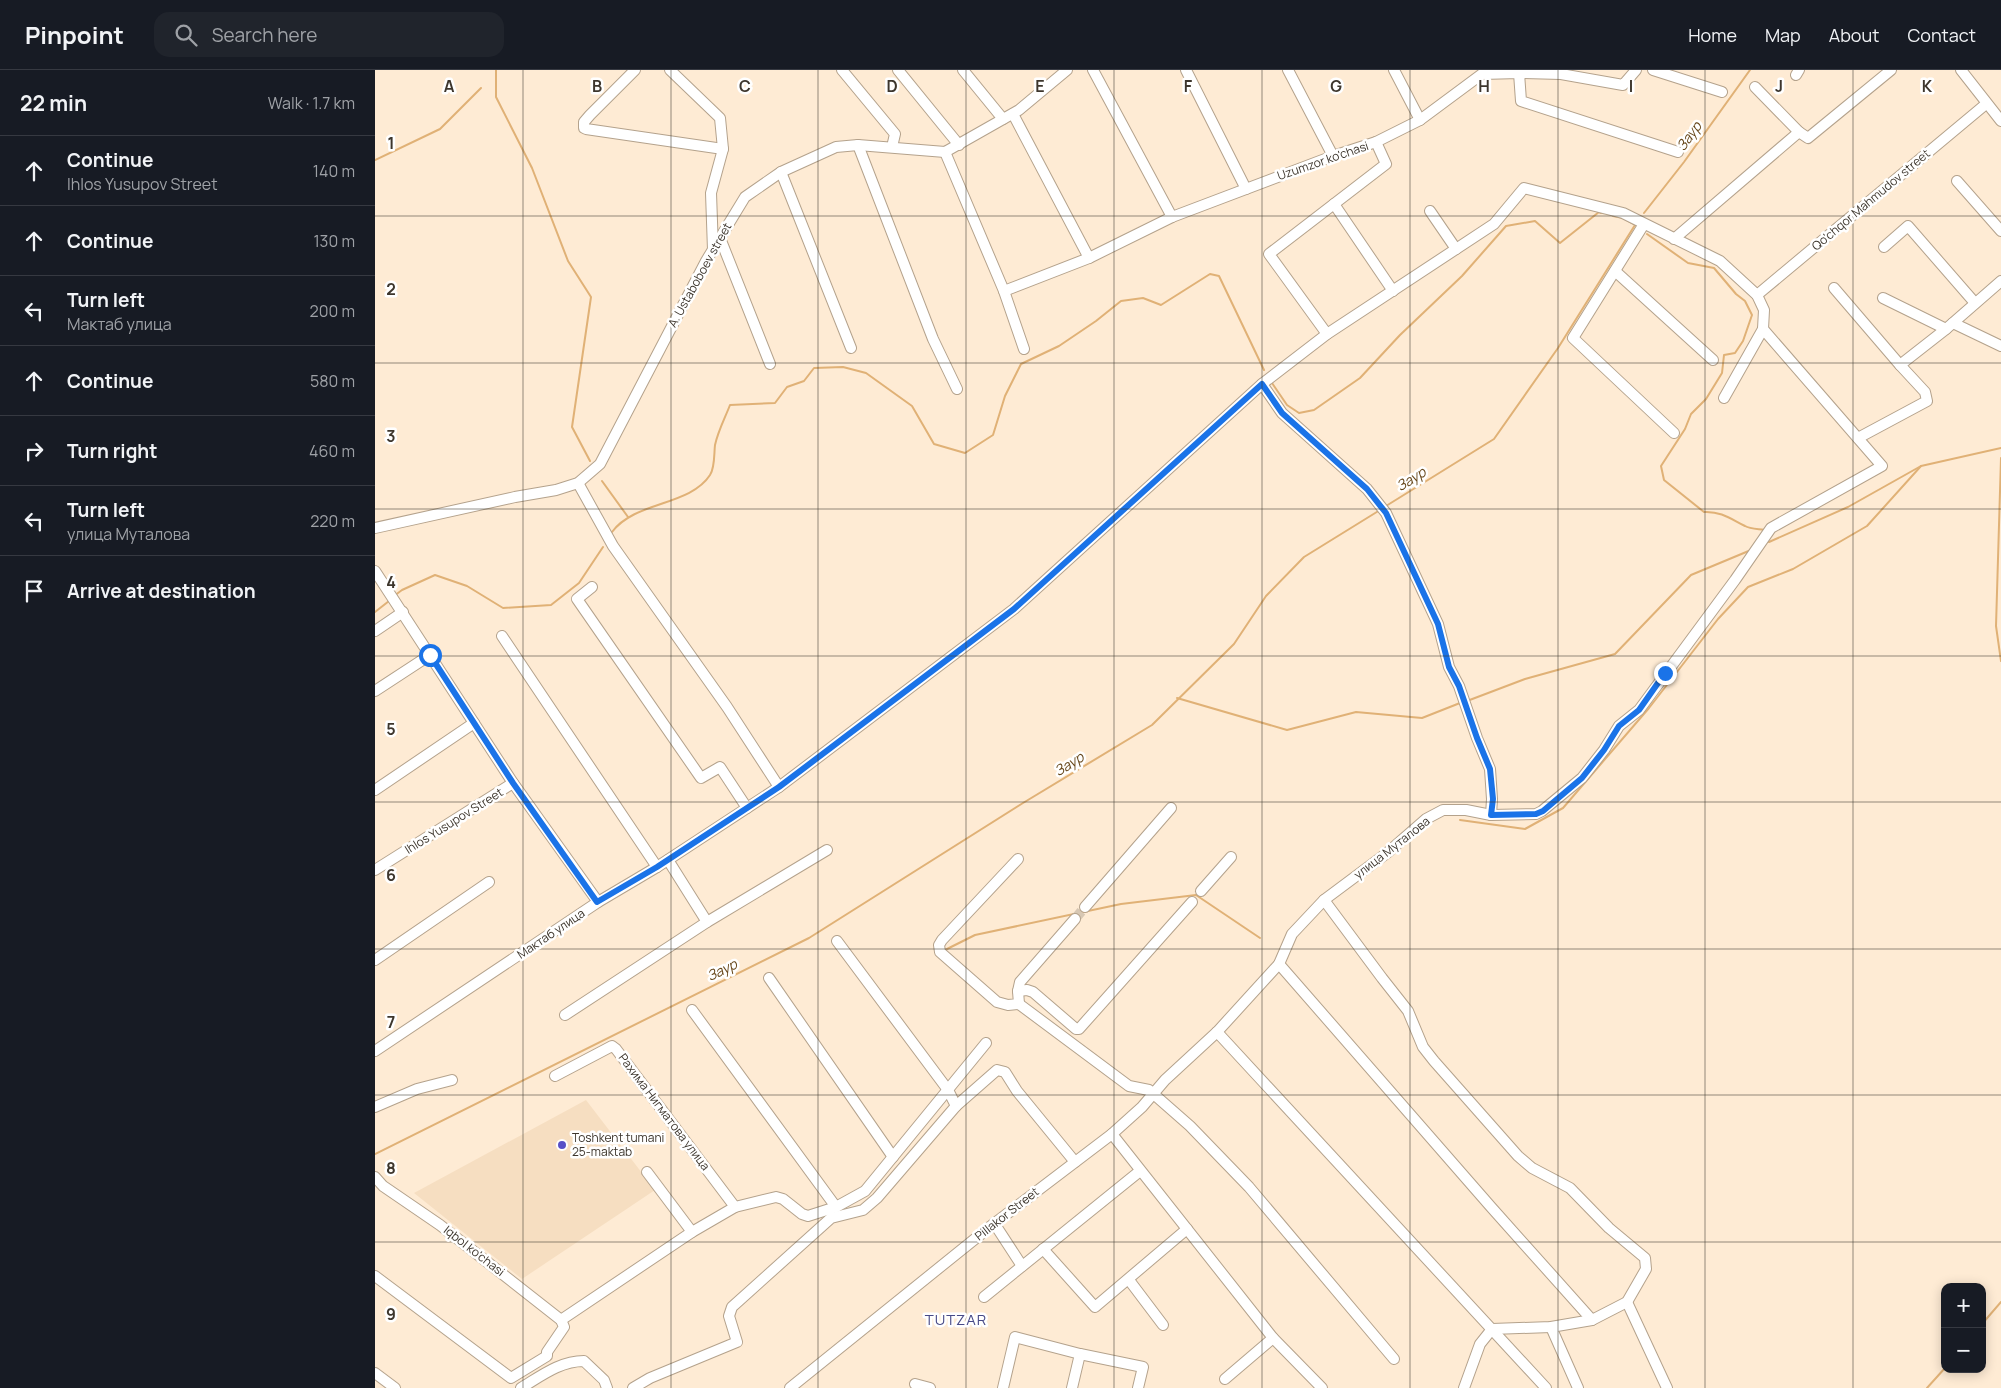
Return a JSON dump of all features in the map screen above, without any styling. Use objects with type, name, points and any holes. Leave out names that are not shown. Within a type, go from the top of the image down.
[{"type":"street","points":[[635,70],[584,122],[586,130],[723,149]]},
{"type":"street","points":[[670,70],[720,118],[723,149],[711,193],[713,250]]},
{"type":"street","points":[[842,70],[895,134],[892,148]]},
{"type":"street","points":[[898,70],[959,145]]},
{"type":"street","points":[[963,70],[1003,119]]},
{"type":"street","points":[[1024,349],[1004,291],[945,152],[1013,114],[1067,70]]},
{"type":"street","points":[[1093,70],[1172,217]]},
{"type":"street","points":[[1186,70],[1245,188]]},
{"type":"street","points":[[1289,70],[1333,156]]},
{"type":"street","points":[[1394,70],[1420,120]]},
{"type":"street","name":"Uzumzor ko'chasi","points":[[1004,291],[1089,258],[1172,217],[1245,188],[1376,142],[1420,120],[1481,72],[1561,74],[1623,85],[1636,70]]},
{"type":"street","points":[[1653,70],[1722,92]]},
{"type":"street","points":[[1755,87],[1799,132],[1808,138],[1891,70]]},
{"type":"street","points":[[1961,70],[2001,122]]},
{"type":"street","points":[[1519,72],[1521,101],[1677,152]]},
{"type":"street","name":"Qo'chqor Mahmudov street","points":[[1757,295],[1986,104]]},
{"type":"street","points":[[1013,114],[1089,258]]},
{"type":"street","points":[[1674,239],[1799,132]]},
{"type":"street","points":[[1327,334],[1269,254],[1386,164],[1376,142]]},
{"type":"street","points":[[859,145],[933,339],[957,389]]},
{"type":"street","name":"A. Ustaboboev street","points":[[375,528],[515,497],[556,490],[579,483],[600,464],[713,250],[745,198],[781,172],[836,147],[859,145],[945,152]]},
{"type":"street","points":[[781,172],[851,348]]},
{"type":"street","points":[[1957,181],[2001,231]]},
{"type":"street","name":"Мактаб улица","points":[[375,1051],[597,902],[657,867],[779,787],[1014,609],[1262,384],[1327,334],[1494,224],[1524,188],[1623,213],[1644,224]]},
{"type":"street","points":[[1334,204],[1393,291]]},
{"type":"street","points":[[1430,211],[1456,249]]},
{"type":"street","points":[[1674,433],[1573,338],[1644,224],[1721,261],[1757,295],[1764,310],[1763,329],[1723,398]]},
{"type":"street","points":[[1884,247],[1908,226],[1975,303]]},
{"type":"street","points":[[720,238],[771,364]]},
{"type":"street","points":[[1615,271],[1713,360]]},
{"type":"street","points":[[1901,365],[2001,281]]},
{"type":"street","points":[[1763,329],[1858,438],[1927,401],[1925,392],[1834,288]]},
{"type":"street","points":[[1883,298],[2001,346]]},
{"type":"street","points":[[1262,384],[1282,413],[1367,489],[1386,513],[1438,624],[1449,667],[1459,686],[1490,769],[1493,799],[1491,815]]},
{"type":"street","name":"улица Муталова","points":[[1217,1032],[1279,964],[1292,934],[1323,900],[1387,853],[1425,819],[1443,810],[1466,810],[1491,815],[1536,814],[1582,778],[1604,750],[1619,726],[1639,710],[1771,528],[1882,466],[1858,438]]},
{"type":"street","points":[[579,483],[613,546],[727,707],[779,787]]},
{"type":"street","name":"Ihlos Yusupov Street","points":[[375,571],[513,783],[375,870]]},
{"type":"street","points":[[592,587],[577,599],[701,778],[720,767],[747,808]]},
{"type":"street","points":[[375,631],[403,612]]},
{"type":"street","points":[[503,636],[657,867]]},
{"type":"street","points":[[375,691],[430,655]]},
{"type":"street","points":[[375,790],[474,722]]},
{"type":"street","points":[[513,783],[597,902]]},
{"type":"street","points":[[1085,907],[1171,808]]},
{"type":"street","points":[[565,1015],[707,922],[827,850]]},
{"type":"street","points":[[1201,890],[1231,857]]},
{"type":"street","points":[[1018,859],[941,940],[939,945],[940,952],[997,1002],[1007,1005],[1019,1004],[1129,1086],[1149,1090],[1190,1126],[1249,1187],[1394,1359]]},
{"type":"street","points":[[668,860],[707,922]]},
{"type":"street","points":[[375,960],[489,882]]},
{"type":"street","points":[[1323,900],[1408,1011],[1423,1047],[1510,1147],[1532,1168],[1570,1188],[1609,1228],[1645,1258],[1646,1269],[1627,1302],[1592,1320],[1551,1327],[1492,1329],[1480,1344],[1465,1388]]},
{"type":"street","points":[[1018,991],[1027,990],[1033,992],[1076,1029],[1079,1029],[1191,902]]},
{"type":"street","points":[[1019,1004],[1018,991],[1020,982],[1075,919]]},
{"type":"street","points":[[837,941],[948,1090],[956,1106]]},
{"type":"street","points":[[1279,964],[1592,1320]]},
{"type":"street","points":[[769,978],[893,1157]]},
{"type":"street","points":[[692,1010],[836,1207]]},
{"type":"street","points":[[1217,1032],[1545,1388]]},
{"type":"street","name":"Pillakor Street","points":[[790,1388],[994,1224],[1111,1134],[1217,1032]]},
{"type":"street","points":[[375,1276],[511,1378],[547,1356],[547,1352],[563,1330],[564,1325],[561,1320],[692,1232],[735,1207],[776,1197],[783,1199],[805,1215],[836,1207],[865,1191],[986,1043]]},
{"type":"street","name":"Рахима Нигматова улица","points":[[555,1076],[611,1046],[616,1048],[735,1207]]},
{"type":"street","points":[[633,1388],[650,1378],[737,1342],[729,1316],[732,1307],[831,1218],[863,1210],[877,1198],[956,1106],[976,1091],[997,1070],[1005,1072],[1017,1091],[1075,1162]]},
{"type":"street","points":[[375,1108],[417,1089],[452,1080]]},
{"type":"street","points":[[1111,1134],[1273,1338],[1322,1388]]},
{"type":"street","points":[[984,1297],[1140,1171]]},
{"type":"street","points":[[647,1172],[692,1232]]},
{"type":"street","name":"Iqbol ko'chasi","points":[[375,1177],[379,1188],[440,1224],[561,1320]]},
{"type":"street","points":[[994,1224],[1022,1266]]},
{"type":"street","points":[[1043,1250],[1095,1307],[1187,1229]]},
{"type":"street","points":[[1129,1280],[1163,1325]]},
{"type":"street","points":[[1627,1302],[1667,1388]]},
{"type":"street","points":[[1551,1327],[1578,1388]]},
{"type":"street","points":[[1003,1388],[1015,1337],[1079,1354],[1143,1367],[1139,1388]]},
{"type":"street","points":[[1225,1379],[1273,1338]]},
{"type":"street","points":[[1072,1388],[1079,1354]]},
{"type":"street","points":[[547,1356],[556,1367]]},
{"type":"street","points":[[521,1388],[556,1367],[573,1361],[584,1361],[604,1380],[607,1388]]},
{"type":"street","points":[[375,1373],[395,1388]]},
{"type":"street","points":[[915,1384],[929,1388]]},
{"type":"shaded area","name":"Toshkent tumani 25-maktab","points":[[586,1100],[655,1190],[522,1279],[414,1193]]},
{"type":"waterway","points":[[496,70],[496,97],[532,168],[568,261],[591,297],[572,427],[590,461]]},
{"type":"waterway","name":"Заур","points":[[1644,213],[1684,162],[1750,70]]},
{"type":"waterway","points":[[375,160],[440,129],[481,88]]},
{"type":"waterway","points":[[1272,383],[1287,405],[1299,413],[1314,410],[1360,378],[1400,335],[1462,276],[1506,226],[1535,221],[1560,243],[1599,212],[1601,213]]},
{"type":"waterway","name":"Заур","points":[[1386,506],[1494,439],[1558,348],[1635,225],[1623,218],[1613,216]]},
{"type":"waterway","points":[[1647,234],[1688,263],[1714,268],[1736,294],[1745,301],[1752,315],[1743,341],[1735,353],[1724,355],[1722,373],[1706,399],[1691,414],[1685,429],[1661,466],[1664,480],[1704,512],[1721,514],[1747,527],[1764,530]]},
{"type":"waterway","points":[[612,532],[634,514],[689,493],[701,485],[712,472],[716,440],[730,405],[775,403],[787,387],[804,381],[814,368],[843,367],[866,373],[912,406],[934,444],[965,453],[993,435],[1005,396],[1021,364],[1059,346],[1096,321],[1121,301],[1143,298],[1161,305],[1210,274],[1219,276],[1264,370]]},
{"type":"waterway","points":[[1769,542],[1848,507],[1921,466],[2001,448]]},
{"type":"waterway","points":[[2001,458],[1996,626],[2001,661]]},
{"type":"waterway","points":[[1460,820],[1525,829],[1563,808],[1649,708],[1718,619],[1748,587],[1793,569],[1867,526],[1921,466]]},
{"type":"waterway","points":[[602,481],[628,517]]},
{"type":"waterway","name":"Заур","points":[[375,1154],[809,938],[1023,803],[1152,725],[1234,644],[1266,596],[1304,557],[1380,510]]},
{"type":"waterway","points":[[394,596],[402,590],[435,575],[467,586],[503,608],[551,605],[579,583],[603,547]]},
{"type":"waterway","points":[[1467,701],[1525,679],[1615,654],[1691,575],[1751,550]]},
{"type":"waterway","points":[[375,612],[389,601]]},
{"type":"waterway","points":[[1177,698],[1287,730],[1356,712],[1422,718],[1460,703]]},
{"type":"waterway","points":[[945,950],[975,935],[1121,904],[1196,895],[1260,938]]},
{"type":"waterway","points":[[1986,1319],[2001,1302]]},
{"type":"waterway","points":[[1927,1388],[1941,1372]]},
{"type":"tunnel","points":[[1075,919],[1085,907]]},
{"type":"place","name":"Toshkent tumani 25-maktab","points":[[562,1145]]},
{"type":"district","name":"TUTZAR","points":[[956,1320]]},
{"type":"route","points":[[430,655],[513,783],[597,902],[657,867],[779,787],[1014,609],[1262,384],[1282,413],[1367,489],[1386,513],[1438,624],[1449,667],[1459,686],[1490,769],[1493,799],[1491,815],[1536,814],[1543,811],[1582,778],[1604,750],[1619,726],[1639,710],[1665,673]]}]
